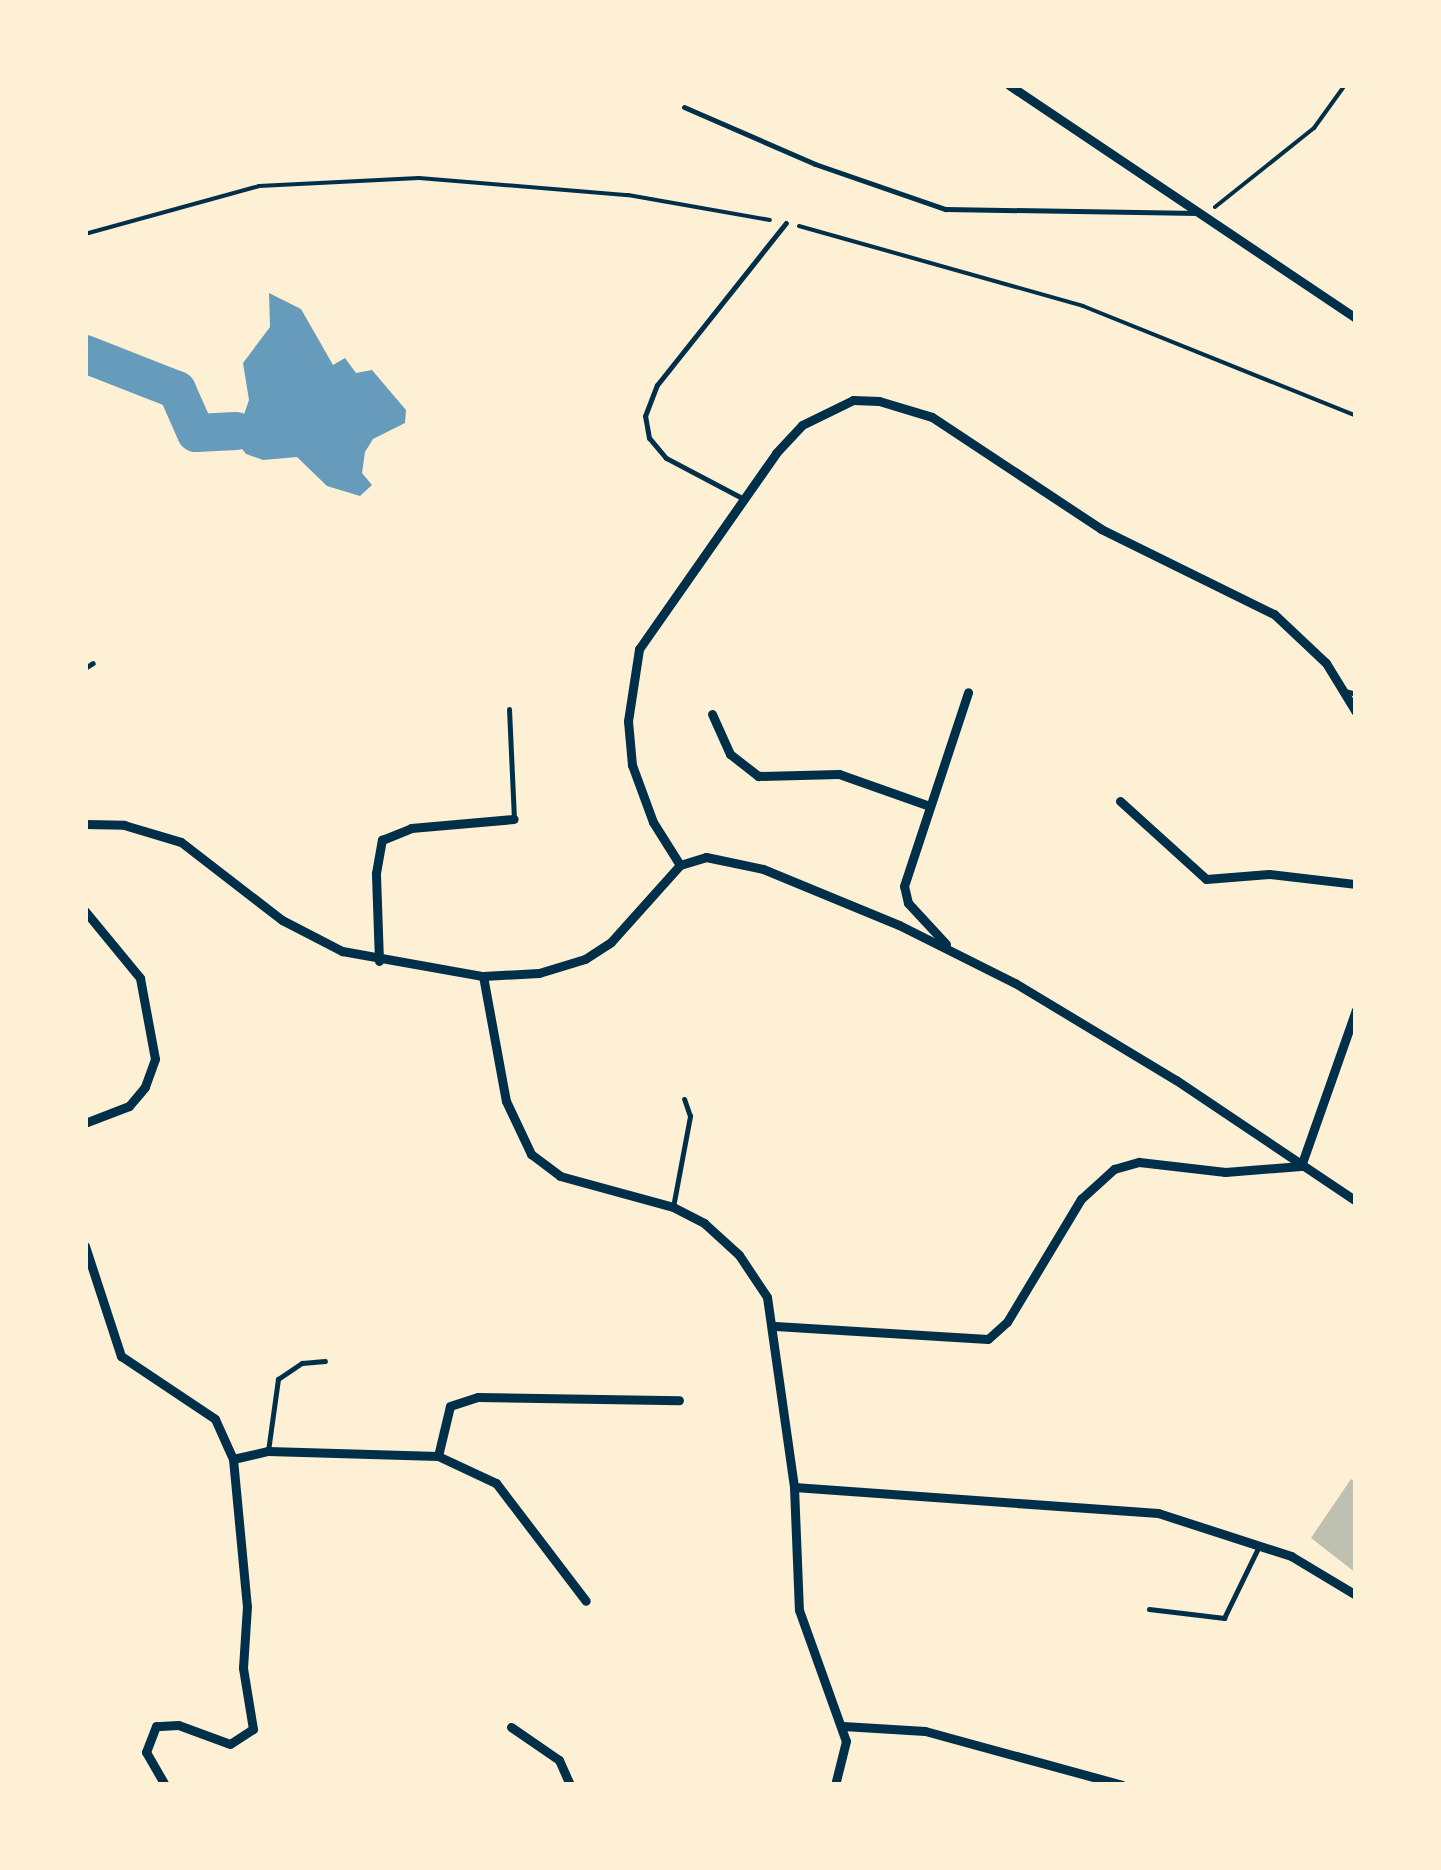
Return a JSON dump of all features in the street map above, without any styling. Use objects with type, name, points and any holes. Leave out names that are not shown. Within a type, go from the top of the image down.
[{"type":"street","points":[[1009,85],[1356,318]]},
{"type":"street","points":[[680,865],[653,822],[632,765],[631,682],[653,622],[802,425],[827,409],[853,400],[909,407],[1101,529],[1274,614],[1313,648],[1350,692],[1356,712]]},
{"type":"street","points":[[951,949],[908,903],[904,886],[927,805],[968,692]]},
{"type":"street","points":[[712,714],[730,754],[747,771],[772,778],[839,774],[927,805]]},
{"type":"street","points":[[1120,801],[1206,879],[1269,874],[1356,884]]},
{"type":"street","points":[[379,961],[376,873],[382,840],[411,828],[514,819]]},
{"type":"street","points":[[85,824],[124,826],[181,842],[282,920],[379,961],[483,976],[539,973],[586,959],[620,934],[680,865],[706,857],[763,870],[951,949],[1176,1080],[1356,1201]]},
{"type":"street","points":[[85,911],[140,978],[155,1058],[146,1088],[129,1106],[85,1123]]},
{"type":"street","points":[[483,976],[506,1101],[531,1154],[560,1176],[673,1206],[739,1255],[766,1297],[775,1326],[794,1487],[799,1610],[843,1726],[835,1785]]},
{"type":"street","points":[[1302,1166],[1356,1010]]},
{"type":"street","points":[[775,1326],[988,1339],[1007,1322],[1081,1200],[1114,1169],[1139,1162],[1226,1172],[1302,1166]]},
{"type":"street","points":[[85,1246],[121,1356],[216,1419],[233,1459],[247,1606],[243,1668],[253,1729],[230,1744],[178,1724],[156,1726],[146,1752],[165,1785]]},
{"type":"street","points":[[438,1456],[442,1420],[458,1401],[679,1400]]},
{"type":"street","points":[[233,1459],[268,1451],[438,1456],[496,1482],[586,1601]]},
{"type":"street","points":[[794,1487],[1158,1513],[1260,1543],[1356,1596]]},
{"type":"street","points":[[843,1726],[925,1731],[1122,1785]]},
{"type":"street","points":[[511,1727],[559,1760],[570,1785]]},
{"type":"lane","points":[[684,107],[945,209],[1201,213]]},
{"type":"lane","points":[[744,499],[666,458],[649,438],[645,416],[672,365],[786,223]]},
{"type":"lane","points":[[85,668],[93,663]]},
{"type":"lane","points":[[509,708],[514,819]]},
{"type":"lane","points":[[673,1206],[690,1116],[684,1099]]},
{"type":"lane","points":[[268,1451],[278,1379],[302,1363],[325,1361]]},
{"type":"lane","points":[[1149,1609],[1224,1618],[1260,1543]]},
{"type":"path","points":[[1201,213],[1234,198],[1314,128],[1346,85]]},
{"type":"path","points":[[85,234],[259,186],[419,178],[628,196],[786,223],[1082,306],[1200,348],[1356,416]]},
{"type":"water","points":[[269,293],[301,309],[333,365],[345,358],[356,373],[372,370],[406,410],[405,423],[373,439],[365,452],[362,473],[372,485],[360,496],[327,486],[297,457],[263,460],[246,454],[235,440],[249,400],[243,363],[270,327]]},
{"type":"building","points":[[1351,1479],[1356,1482],[1356,1573],[1311,1538]]},
{"type":"waterway","points":[[85,354],[177,390],[196,433],[236,431]]}]
